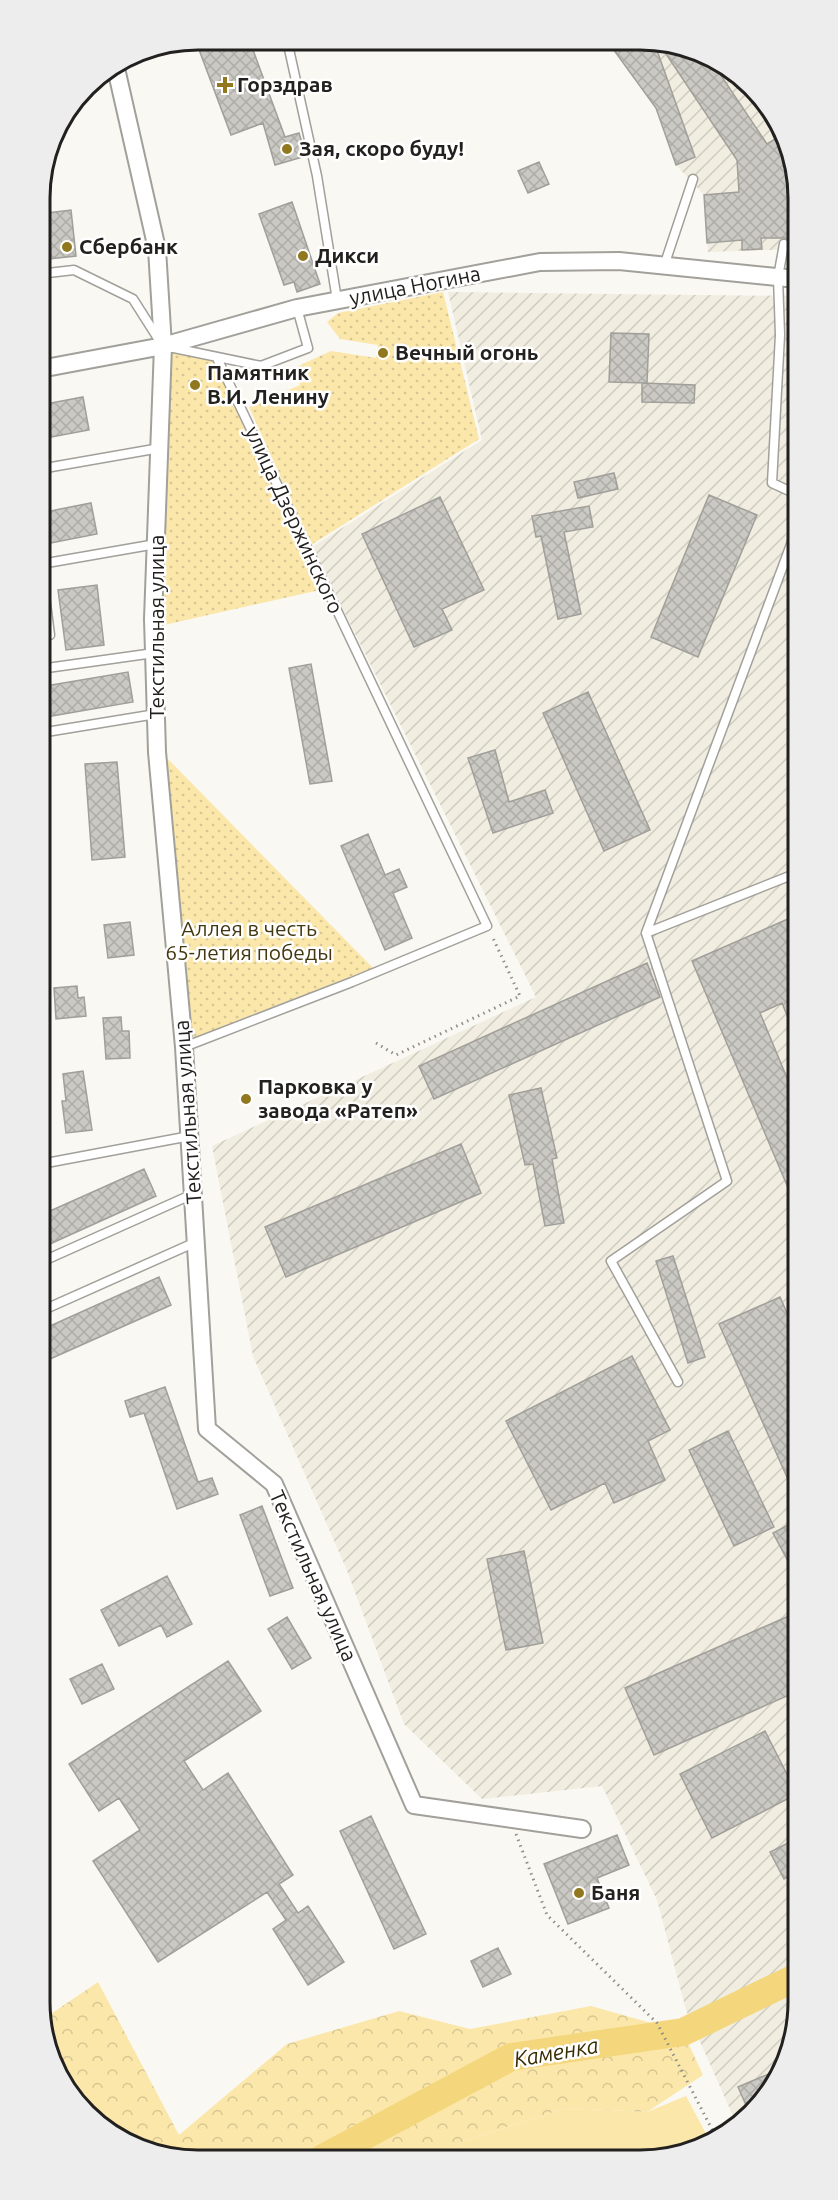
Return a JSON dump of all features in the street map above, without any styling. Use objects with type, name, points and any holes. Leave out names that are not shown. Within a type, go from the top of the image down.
[{"type":"street","points":[[118,72],[157,249],[163,346]]},
{"type":"street","name":"улица Ногина","points":[[50,367],[163,346],[297,308],[540,262],[619,261],[788,278]]},
{"type":"street","name":"Текстильная улица","points":[[163,346],[156,544],[154,653],[156,714],[184,1047],[207,1429],[274,1484],[414,1805],[582,1829]]},
{"type":"lane","points":[[289,50],[317,176],[337,300]]},
{"type":"lane","points":[[664,266],[693,179]]},
{"type":"lane","points":[[784,244],[778,277],[780,335],[772,483],[788,490]]},
{"type":"lane","points":[[50,273],[74,270],[133,299],[163,346],[261,366],[308,348],[297,308]]},
{"type":"lane","name":"улица Дзержинского","points":[[217,358],[487,926]]},
{"type":"lane","points":[[50,467],[159,448]]},
{"type":"lane","points":[[50,562],[156,544]]},
{"type":"lane","points":[[678,1382],[611,1261],[727,1181],[646,933],[788,552]]},
{"type":"lane","points":[[50,668],[154,653]]},
{"type":"lane","points":[[50,731],[156,714]]},
{"type":"lane","points":[[646,933],[788,877]]},
{"type":"lane","points":[[184,1047],[352,982],[487,926]]},
{"type":"lane","points":[[50,1162],[190,1136]]},
{"type":"lane","points":[[50,1258],[193,1194]]},
{"type":"lane","points":[[50,1307],[196,1242]]},
{"type":"path","points":[[376,1043],[396,1055],[520,996],[487,926]]},
{"type":"path","points":[[510,1818],[547,1915],[657,2023],[714,2132]]},
{"type":"shaded area","points":[[614,50],[660,51],[688,57],[723,74],[745,93],[764,115],[781,150],[786,168],[788,249],[708,252],[704,195],[676,165],[656,108]]},
{"type":"shaded area","points":[[448,292],[788,296],[788,2012],[781,2050],[769,2077],[752,2100],[734,2118],[686,2010],[657,1900],[602,1786],[482,1799],[404,1724],[346,1568],[253,1356],[212,1146],[536,997],[312,547],[482,440]]},
{"type":"green space","points":[[443,292],[479,439],[311,545],[249,407],[300,385],[294,368],[331,351],[376,358],[378,345],[340,339],[327,322],[338,313]]},
{"type":"green space","points":[[167,340],[213,361],[320,590],[155,627]]},
{"type":"green space","name":"Аллея в честь 65-летия победы","points":[[164,755],[373,968],[188,1040]]},
{"type":"green space","points":[[98,1982],[179,2135],[287,2044],[399,2011],[470,2029],[591,2006],[683,2032],[703,2075],[647,2112],[566,2108],[463,2141],[452,2150],[188,2150],[150,2143],[123,2131],[93,2107],[69,2077],[52,2032],[51,2014]]},
{"type":"green space","points":[[686,2096],[707,2135],[670,2148],[650,2150],[452,2150],[463,2141],[566,2108],[647,2112]]},
{"type":"building","points":[[199,50],[253,50],[285,137],[299,133],[306,156],[275,165],[263,123],[231,135]]},
{"type":"building","points":[[614,50],[657,51],[695,157],[676,165],[656,108]]},
{"type":"building","points":[[664,51],[688,57],[718,72],[767,144],[776,139],[786,168],[788,238],[761,238],[762,249],[742,250],[742,240],[707,243],[704,195],[739,192],[737,160]]},
{"type":"building","points":[[539,162],[549,184],[528,193],[518,171]]},
{"type":"building","points":[[292,202],[320,284],[297,292],[294,282],[284,285],[259,214]]},
{"type":"building","points":[[71,210],[76,256],[50,259],[50,213]]},
{"type":"building","points":[[611,333],[649,334],[647,383],[609,382]]},
{"type":"building","points":[[642,383],[695,385],[694,403],[642,402]]},
{"type":"building","points":[[83,397],[89,430],[50,437],[50,403]]},
{"type":"building","points":[[614,473],[618,489],[578,498],[574,482]]},
{"type":"building","points":[[709,495],[757,515],[698,657],[651,637]]},
{"type":"building","points":[[440,497],[484,590],[442,609],[452,630],[414,647],[362,534]]},
{"type":"building","points":[[91,503],[97,534],[50,543],[50,511]]},
{"type":"building","points":[[589,506],[593,527],[564,532],[581,614],[558,619],[541,536],[536,537],[532,516]]},
{"type":"building","points":[[97,585],[104,645],[66,650],[58,590]]},
{"type":"building","points":[[311,664],[332,781],[310,784],[289,668]]},
{"type":"building","points":[[128,672],[133,702],[50,716],[50,685]]},
{"type":"building","points":[[588,692],[650,830],[604,851],[543,713]]},
{"type":"building","points":[[495,750],[509,802],[545,790],[553,813],[493,833],[468,758]]},
{"type":"building","points":[[117,762],[125,857],[92,860],[85,764]]},
{"type":"building","points":[[368,834],[385,875],[399,869],[407,887],[393,893],[412,938],[385,950],[341,846]]},
{"type":"building","points":[[788,919],[788,1018],[782,1003],[760,1013],[788,1080],[788,1188],[692,961]]},
{"type":"building","points":[[130,922],[134,955],[108,958],[104,925]]},
{"type":"building","points":[[647,963],[660,997],[434,1099],[419,1066]]},
{"type":"building","points":[[77,986],[78,998],[84,997],[86,1016],[56,1019],[54,988]]},
{"type":"building","points":[[121,1017],[122,1031],[129,1031],[130,1058],[106,1059],[103,1018]]},
{"type":"building","points":[[83,1071],[92,1130],[66,1133],[62,1101],[66,1101],[63,1074]]},
{"type":"building","points":[[541,1088],[557,1158],[552,1159],[564,1223],[545,1226],[533,1164],[525,1165],[509,1095]]},
{"type":"building","points":[[461,1144],[481,1193],[286,1277],[265,1227]]},
{"type":"building","points":[[144,1169],[156,1196],[50,1244],[50,1211]]},
{"type":"building","points":[[673,1256],[705,1357],[688,1363],[656,1261]]},
{"type":"building","points":[[159,1277],[171,1305],[50,1359],[50,1326]]},
{"type":"building","points":[[780,1297],[788,1315],[788,1479],[719,1324]]},
{"type":"building","points":[[632,1356],[670,1430],[648,1441],[665,1480],[614,1503],[605,1483],[551,1510],[506,1421]]},
{"type":"building","points":[[165,1387],[198,1482],[212,1478],[218,1494],[177,1509],[144,1413],[130,1417],[125,1401]]},
{"type":"building","points":[[728,1431],[774,1527],[734,1546],[689,1450]]},
{"type":"building","points":[[262,1506],[293,1588],[270,1596],[240,1515]]},
{"type":"building","points":[[788,1525],[788,1561],[773,1533]]},
{"type":"building","points":[[524,1551],[543,1643],[506,1650],[487,1559]]},
{"type":"building","points":[[167,1576],[192,1624],[167,1637],[161,1625],[119,1646],[101,1610]]},
{"type":"building","points":[[788,1616],[788,1695],[654,1755],[625,1688]]},
{"type":"building","points":[[287,1617],[311,1658],[292,1669],[268,1629]]},
{"type":"building","points":[[228,1661],[261,1711],[184,1761],[203,1790],[228,1773],[293,1875],[279,1884],[298,1913],[308,1906],[344,1962],[308,1985],[273,1929],[286,1920],[267,1892],[158,1962],[93,1861],[140,1830],[119,1798],[99,1811],[69,1764]]},
{"type":"building","points":[[102,1664],[114,1689],[82,1704],[70,1679]]},
{"type":"building","points":[[765,1731],[788,1776],[788,1799],[712,1838],[680,1774]]},
{"type":"building","points":[[371,1816],[426,1934],[394,1949],[340,1831]]},
{"type":"building","name":"Баня","points":[[617,1835],[629,1865],[597,1878],[609,1908],[568,1924],[544,1864]]},
{"type":"building","points":[[788,1843],[788,1877],[784,1879],[770,1852]]},
{"type":"building","points":[[498,1948],[511,1974],[483,1987],[471,1961]]},
{"type":"building","points":[[771,2073],[746,2106],[738,2087]]},
{"type":"waterway","name":"Каменка","points":[[338,2150],[511,2057],[683,2032],[788,1981]]},
{"type":"place","name":"Горздрав","points":[[225,85]]},
{"type":"place","name":"Зая, скоро буду!","points":[[287,149]]},
{"type":"place","name":"Сбербанк","points":[[67,247]]},
{"type":"place","name":"Дикси","points":[[303,256]]},
{"type":"place","name":"Вечный огонь","points":[[383,353]]},
{"type":"place","name":"Памятник В.И. Ленину","points":[[195,385]]},
{"type":"place","name":"Парковка у завода «Ратеп»","points":[[246,1099]]},
{"type":"place","name":"Баня","points":[[579,1893]]}]
